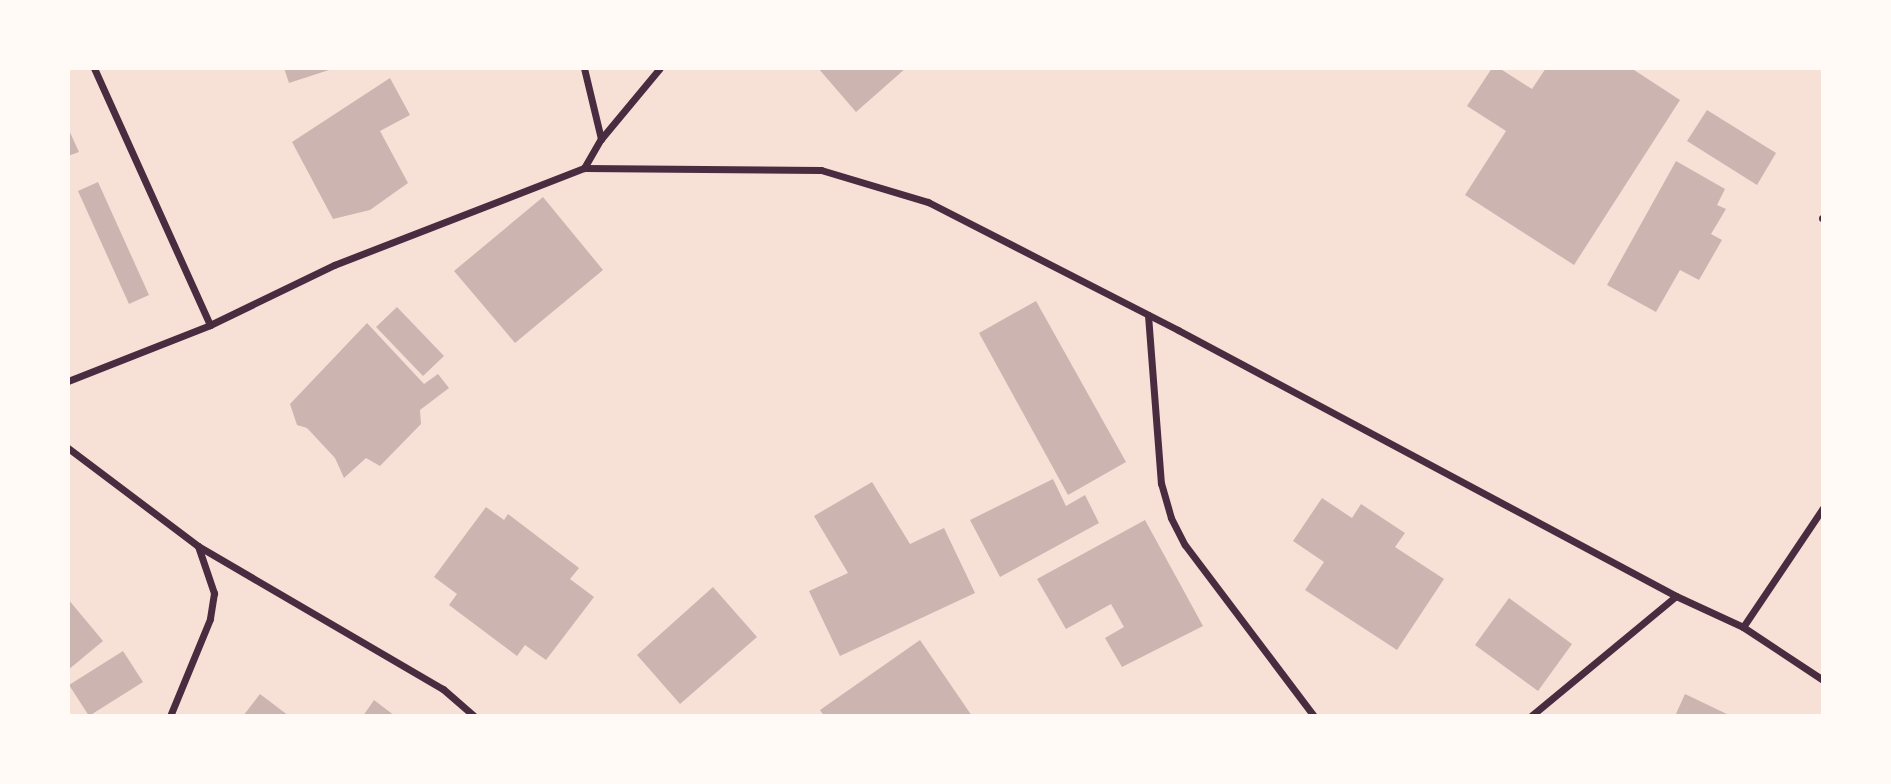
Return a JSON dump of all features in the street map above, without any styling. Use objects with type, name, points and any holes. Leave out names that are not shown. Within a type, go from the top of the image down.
[{"type":"street","points":[[94,68],[210,326]]},
{"type":"street","points":[[584,68],[601,139]]},
{"type":"street","points":[[584,168],[601,139],[660,68]]},
{"type":"street","points":[[68,381],[210,326],[334,265],[584,168],[821,170],[928,202],[1148,315],[1676,596],[1743,627],[1823,680]]},
{"type":"street","points":[[1148,315],[1161,483],[1171,517],[1185,545],[1314,716]]},
{"type":"street","points":[[68,448],[198,546],[443,689],[474,716]]},
{"type":"street","points":[[1743,627],[1823,508]]},
{"type":"street","points":[[170,716],[210,619],[214,593],[198,546]]},
{"type":"street","points":[[1531,716],[1676,596]]},
{"type":"building","points":[[284,68],[332,68],[332,69],[289,83]]},
{"type":"building","points":[[818,68],[906,68],[856,112]]},
{"type":"building","points":[[1492,68],[1499,68],[1532,89],[1546,68],[1631,68],[1680,100],[1574,265],[1465,195],[1506,131],[1467,106]]},
{"type":"building","points":[[390,78],[410,115],[380,131],[408,183],[370,210],[333,219],[292,142]]},
{"type":"building","points":[[1707,110],[1776,153],[1757,185],[1687,141]]},
{"type":"building","points":[[68,128],[79,152],[68,156]]},
{"type":"building","points":[[1676,161],[1725,189],[1717,205],[1726,209],[1711,234],[1722,240],[1699,280],[1680,270],[1656,312],[1607,285]]},
{"type":"building","points":[[98,182],[149,295],[129,304],[78,191]]},
{"type":"building","points":[[543,197],[603,270],[515,343],[454,271]]},
{"type":"building","points":[[1036,301],[1126,462],[1068,495],[979,333]]},
{"type":"building","points":[[397,307],[444,356],[423,376],[376,327]]},
{"type":"building","points":[[367,323],[424,384],[438,374],[449,388],[420,410],[421,424],[380,466],[366,458],[344,478],[335,458],[307,428],[297,425],[290,404]]},
{"type":"building","points":[[1053,479],[1066,506],[1085,495],[1099,523],[1000,577],[970,520]]},
{"type":"building","points":[[872,482],[910,544],[944,528],[975,593],[840,656],[809,591],[848,573],[814,516]]},
{"type":"building","points":[[1322,498],[1352,518],[1361,504],[1405,533],[1395,547],[1444,579],[1397,650],[1305,590],[1324,562],[1293,541]]},
{"type":"building","points":[[486,507],[504,520],[508,514],[579,568],[570,579],[594,597],[546,660],[525,645],[517,656],[449,605],[457,594],[434,577]]},
{"type":"building","points":[[1145,520],[1203,626],[1122,667],[1105,638],[1124,627],[1111,604],[1066,629],[1037,579]]},
{"type":"building","points":[[713,587],[757,637],[680,704],[637,655]]},
{"type":"building","points":[[1509,598],[1572,644],[1538,691],[1475,645]]},
{"type":"building","points":[[68,599],[103,641],[68,670]]},
{"type":"building","points":[[920,640],[972,716],[824,716],[820,710]]},
{"type":"building","points":[[123,651],[143,682],[89,716],[69,685]]},
{"type":"building","points":[[260,694],[289,716],[243,716]]},
{"type":"building","points":[[1685,694],[1731,716],[1675,716]]},
{"type":"building","points":[[374,700],[395,716],[363,716]]}]
